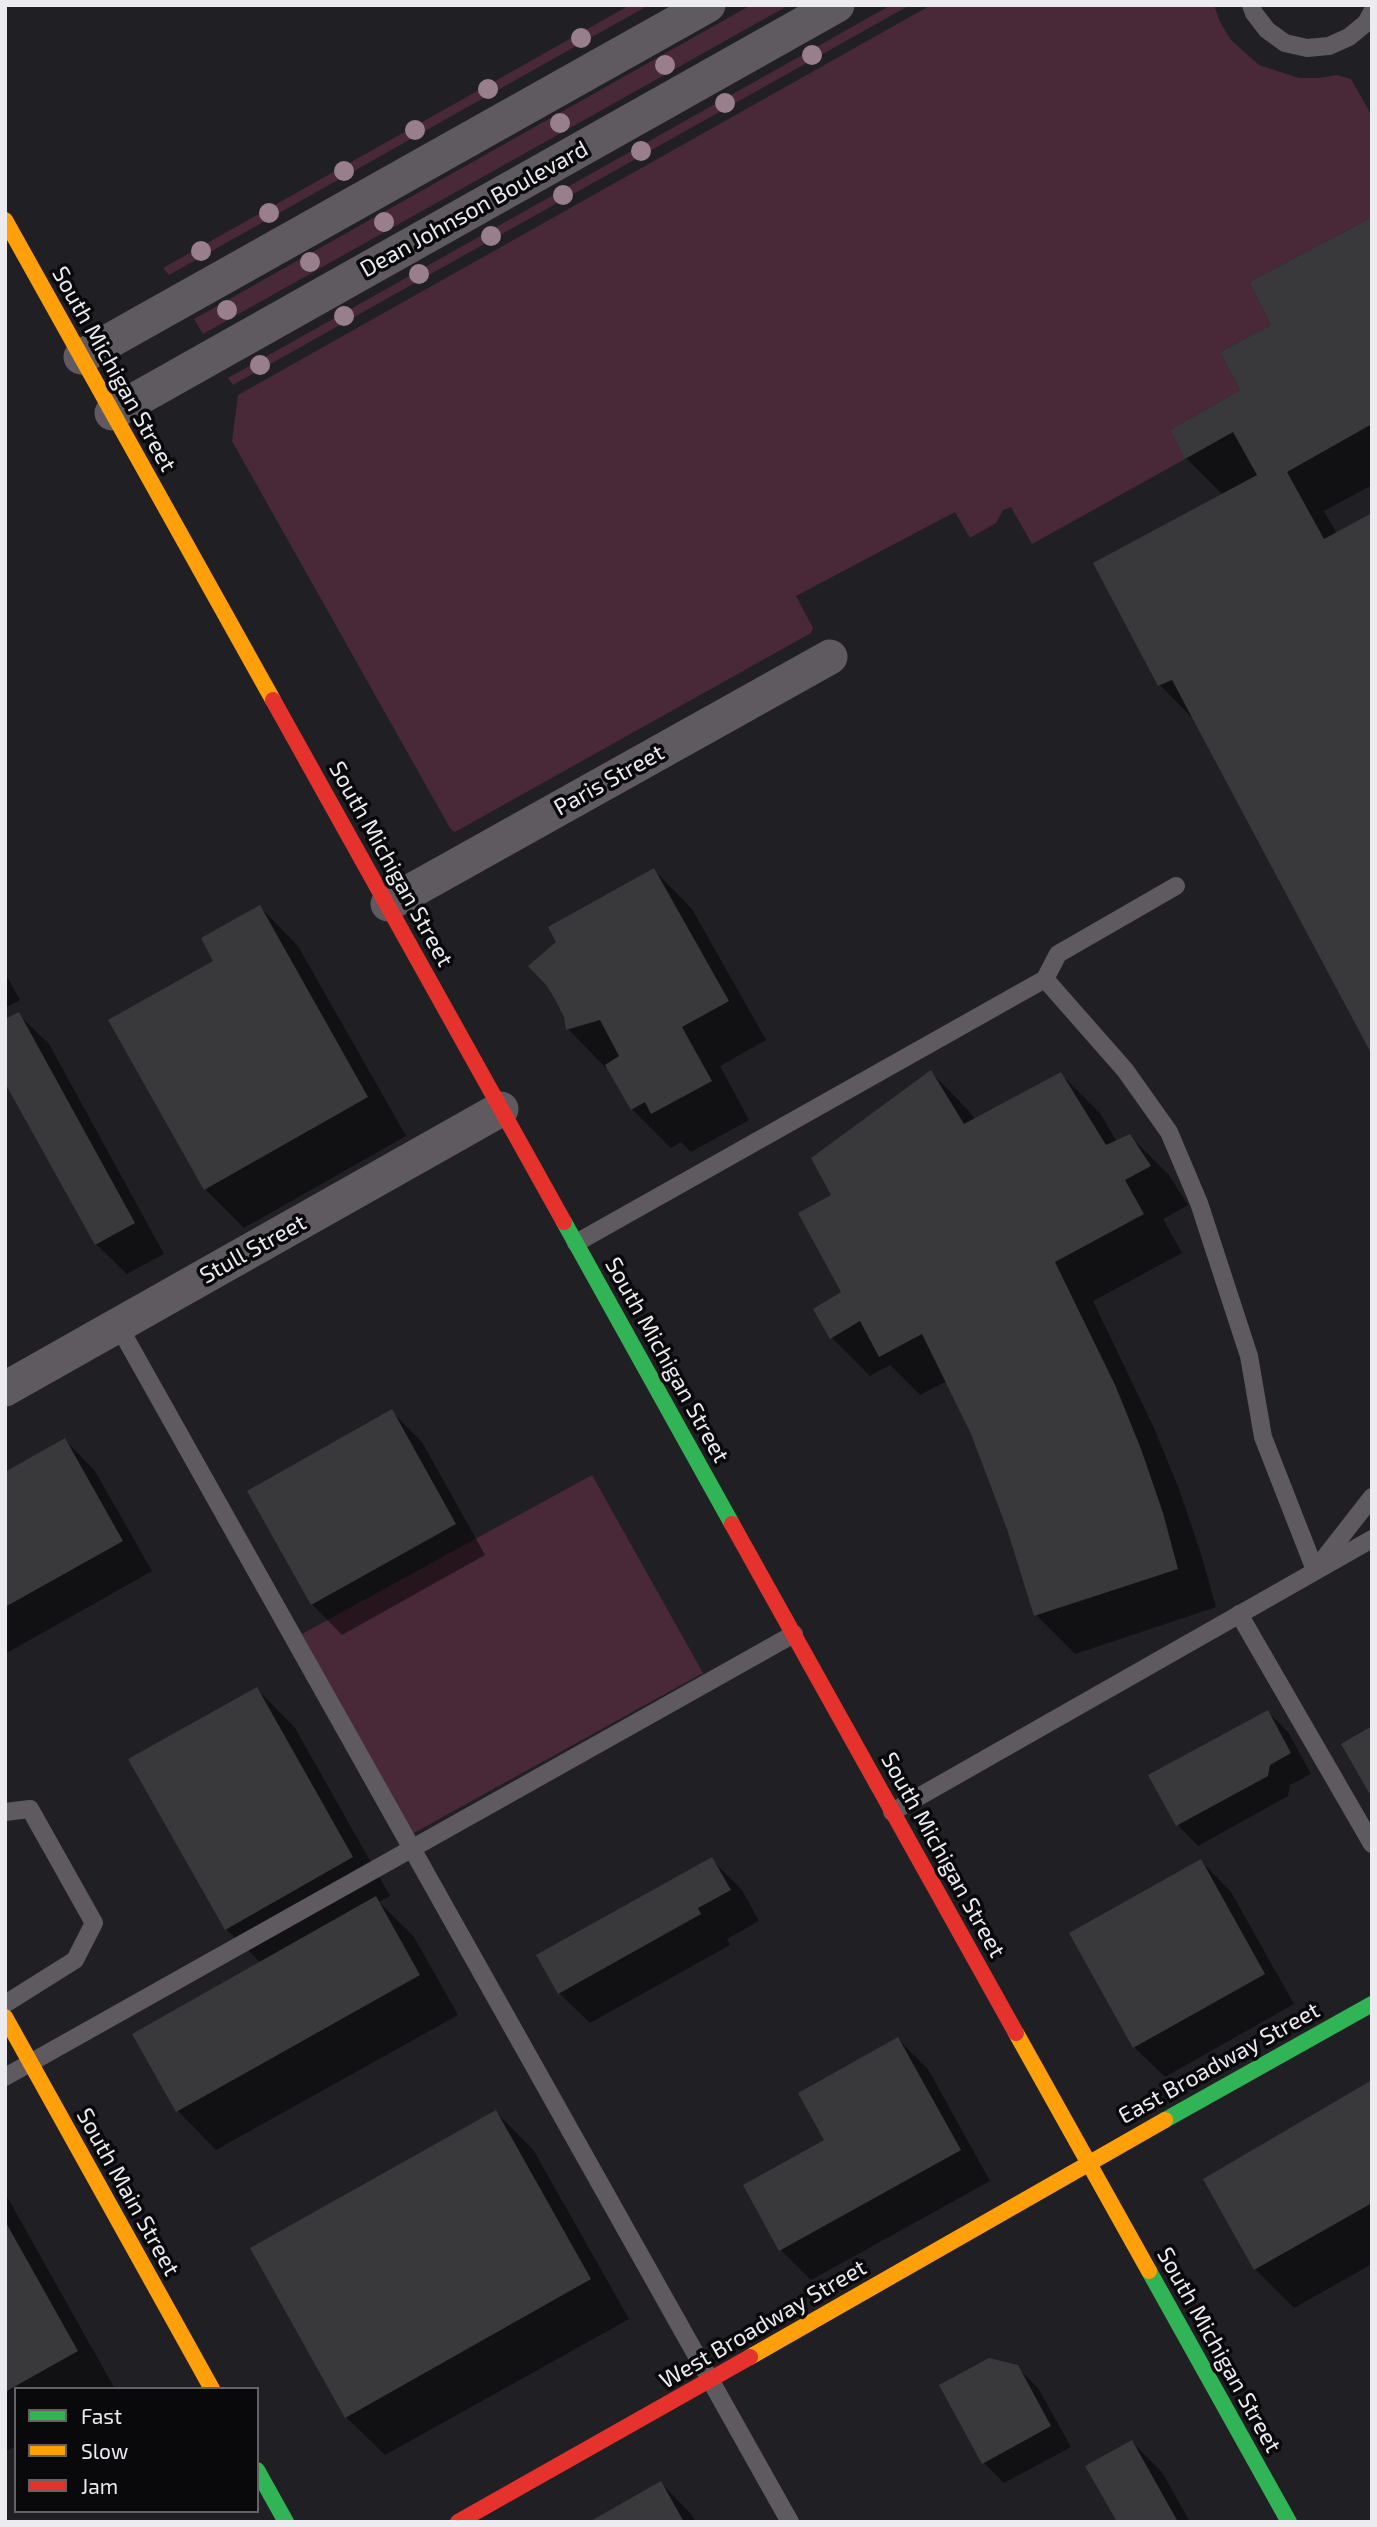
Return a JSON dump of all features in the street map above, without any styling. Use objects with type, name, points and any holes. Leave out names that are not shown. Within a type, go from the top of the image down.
[{"type":"main road","name":"South Michigan Street","points":[[5,220],[10,241],[81,357],[388,904],[1289,2522]]},
{"type":"main road","name":"East Broadway Street","points":[[1089,2162],[1372,2004]]},
{"type":"main road","name":"South Main Street","points":[[5,2017],[211,2387]]},
{"type":"main road","name":"West Broadway Street","points":[[458,2522],[1089,2162]]},
{"type":"main road","points":[[259,2474],[286,2522]]},
{"type":"street","points":[[81,357],[708,5]]},
{"type":"street","name":"Dean Johnson Boulevard","points":[[112,412],[837,5]]},
{"type":"street","name":"Paris Street","points":[[388,904],[830,657]]},
{"type":"street","name":"Stull Street","points":[[5,1389],[501,1109]]},
{"type":"lane","points":[[1251,5],[1267,30],[1285,43],[1307,48],[1329,46],[1349,37],[1366,23],[1372,12]]},
{"type":"lane","points":[[576,1243],[1045,979],[1058,954],[1176,886]]},
{"type":"lane","points":[[1045,979],[1125,1070],[1169,1132],[1199,1203],[1250,1356],[1263,1437],[1315,1570]]},
{"type":"lane","points":[[118,1325],[790,2522]]},
{"type":"lane","points":[[1315,1570],[1372,1497]]},
{"type":"lane","points":[[892,1812],[1372,1539]]},
{"type":"lane","points":[[1239,1614],[1372,1844]]},
{"type":"lane","points":[[5,2077],[794,1634]]},
{"type":"lane","points":[[5,1812],[30,1809],[94,1923],[75,1960],[5,2004]]},
{"type":"shaded area","points":[[630,5],[649,5],[169,275],[163,268]]},
{"type":"shaded area","points":[[751,5],[789,5],[203,334],[194,319]]},
{"type":"shaded area","points":[[891,5],[910,5],[233,385],[228,378]]},
{"type":"shaded area","points":[[931,5],[1214,5],[1231,40],[1259,65],[1299,78],[1336,75],[1351,79],[1372,116],[1372,217],[1249,282],[1271,325],[1220,352],[1240,390],[1170,430],[1185,459],[1032,544],[1011,507],[1003,510],[996,523],[970,538],[955,512],[796,596],[813,628],[811,633],[455,832],[450,828],[232,441],[238,395]]},
{"type":"shaded area","points":[[592,1475],[703,1673],[412,1834],[302,1634]]},
{"type":"building","points":[[1372,217],[1372,424],[1287,472],[1324,539],[1372,513],[1372,1055],[1172,680],[1158,686],[1093,563],[1257,475],[1233,432],[1185,459],[1170,430],[1240,390],[1220,352],[1271,325],[1249,282]]},
{"type":"building","points":[[654,868],[729,1001],[682,1027],[712,1081],[651,1114],[645,1102],[631,1110],[605,1065],[619,1056],[600,1020],[566,1030],[564,1017],[556,1001],[547,986],[528,966],[556,942],[548,927]]},
{"type":"building","points":[[260,905],[368,1097],[204,1190],[108,1020],[213,961],[201,938]]},
{"type":"building","points":[[19,1012],[135,1223],[95,1245],[5,1083],[5,1019]]},
{"type":"building","points":[[931,1070],[964,1124],[1061,1072],[1106,1145],[1130,1134],[1151,1166],[1125,1180],[1144,1214],[1055,1262],[1116,1387],[1141,1449],[1163,1513],[1178,1569],[1034,1616],[1007,1529],[971,1434],[922,1334],[879,1357],[860,1321],[830,1339],[813,1309],[841,1292],[798,1213],[831,1195],[811,1158]]},
{"type":"building","points":[[392,1409],[456,1524],[311,1605],[247,1491]]},
{"type":"building","points":[[65,1438],[123,1541],[5,1607],[5,1472]]},
{"type":"building","points":[[257,1687],[353,1857],[225,1930],[128,1759]]},
{"type":"building","points":[[1268,1710],[1291,1753],[1270,1765],[1268,1776],[1176,1826],[1148,1775]]},
{"type":"building","points":[[1372,1726],[1372,1798],[1341,1744]]},
{"type":"building","points":[[712,1857],[731,1890],[698,1908],[701,1914],[558,1994],[536,1955]]},
{"type":"building","points":[[1201,1859],[1265,1974],[1133,2048],[1069,1933]]},
{"type":"building","points":[[376,1896],[420,1975],[176,2112],[132,2034]]},
{"type":"building","points":[[898,2037],[961,2150],[779,2251],[743,2185],[824,2140],[798,2093]]},
{"type":"building","points":[[1372,2080],[1372,2203],[1254,2270],[1203,2179]]},
{"type":"building","points":[[496,2110],[591,2279],[345,2418],[250,2248]]},
{"type":"building","points":[[5,2221],[78,2351],[5,2392]]},
{"type":"building","points":[[989,2358],[1018,2365],[1051,2426],[982,2464],[939,2385]]},
{"type":"building","points":[[1132,2440],[1178,2522],[1117,2522],[1085,2466]]},
{"type":"building","points":[[661,2481],[684,2522],[589,2522]]},
{"type":"traffic: fast","points":[[564,1222],[732,1524]]},
{"type":"traffic: fast","points":[[1165,2120],[1372,2004]]},
{"type":"traffic: fast","points":[[1149,2271],[1289,2522]]},
{"type":"traffic: fast","points":[[259,2474],[286,2522]]},
{"type":"traffic: slow","points":[[5,220],[273,700]]},
{"type":"traffic: slow","points":[[5,2017],[211,2387]]},
{"type":"traffic: slow","points":[[1016,2033],[1149,2271]]},
{"type":"traffic: slow","points":[[750,2357],[1165,2120]]},
{"type":"traffic: jam","points":[[273,700],[564,1222]]},
{"type":"traffic: jam","points":[[732,1524],[1016,2033]]},
{"type":"traffic: jam","points":[[458,2522],[750,2357]]}]
